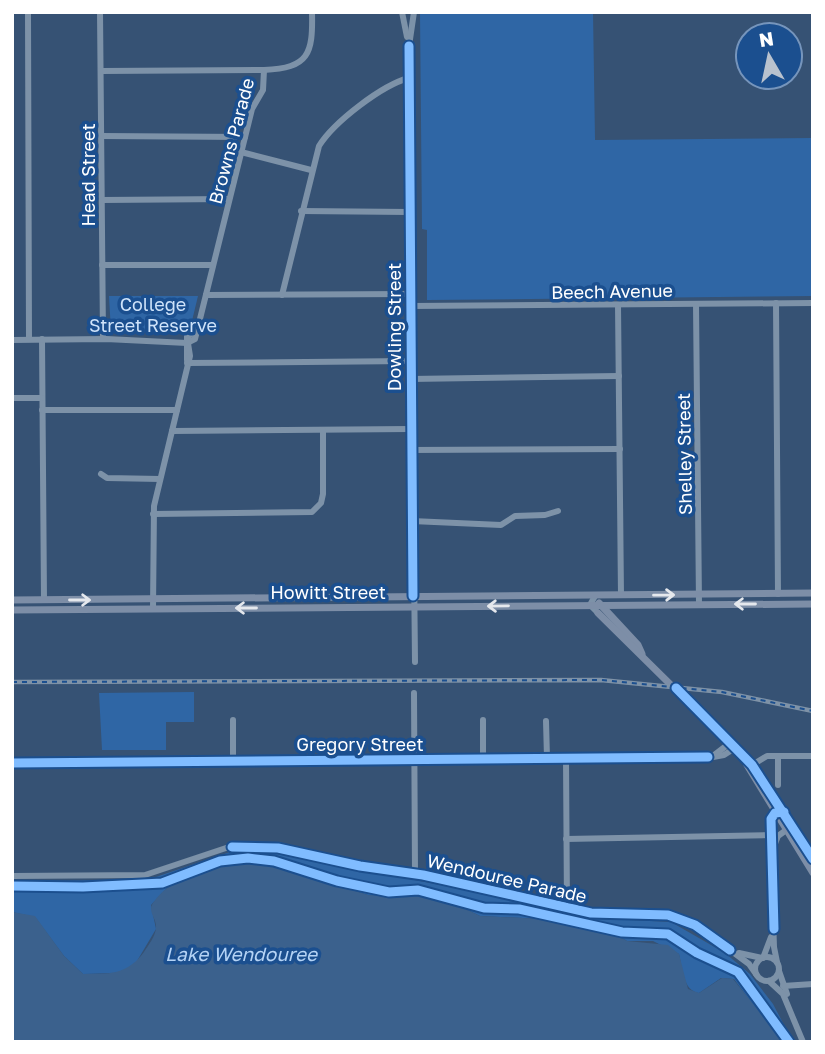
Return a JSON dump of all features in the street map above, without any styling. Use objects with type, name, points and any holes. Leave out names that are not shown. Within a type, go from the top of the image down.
[{"type":"main road","name":"Howitt Street","points":[[12,600],[813,593]]},
{"type":"main road","points":[[528,596],[529,606]]},
{"type":"main road","points":[[595,596],[599,609],[752,765],[790,827],[813,873]]},
{"type":"main road","name":"Howitt Street","points":[[12,610],[590,605],[599,609],[622,604],[813,604]]},
{"type":"main road","points":[[599,609],[638,645],[642,654]]},
{"type":"main road","points":[[732,746],[781,812]]},
{"type":"main road","points":[[790,827],[813,859]]},
{"type":"street","points":[[28,12],[29,340]]},
{"type":"street","name":"Head Street","points":[[100,12],[103,338]]},
{"type":"street","name":"Browns Parade","points":[[153,609],[153,514],[187,363],[187,340],[198,335],[244,137],[253,106],[263,87],[264,70],[290,68],[306,57],[312,43],[312,12]]},
{"type":"street","name":"Dowling Street","points":[[402,12],[409,46]]},
{"type":"street","name":"Dowling Street","points":[[414,12],[409,46],[409,78],[410,450],[415,662]]},
{"type":"street","points":[[101,71],[264,70]]},
{"type":"street","points":[[282,295],[319,146],[329,132],[391,84],[409,78]]},
{"type":"street","points":[[101,136],[244,137]]},
{"type":"street","points":[[241,152],[311,170]]},
{"type":"street","points":[[102,200],[229,200]]},
{"type":"street","points":[[301,211],[410,212]]},
{"type":"street","points":[[102,265],[213,265]]},
{"type":"street","points":[[206,295],[411,294]]},
{"type":"street","points":[[776,303],[778,594]]},
{"type":"street","name":"Beech Avenue","points":[[411,306],[813,303]]},
{"type":"street","points":[[618,304],[621,595]]},
{"type":"street","name":"Shelley Street","points":[[696,304],[699,604]]},
{"type":"street","points":[[41,339],[44,600]]},
{"type":"street","points":[[12,340],[187,340]]},
{"type":"street","points":[[187,363],[410,361]]},
{"type":"street","points":[[410,379],[619,376]]},
{"type":"street","points":[[12,398],[41,398]]},
{"type":"street","points":[[42,410],[177,410]]},
{"type":"street","points":[[172,431],[410,429]]},
{"type":"street","points":[[153,514],[312,512],[321,503],[323,494],[323,430]]},
{"type":"street","points":[[410,450],[620,449]]},
{"type":"street","points":[[101,474],[107,478],[160,479]]},
{"type":"street","points":[[412,521],[501,525],[514,517],[545,515],[558,510]]},
{"type":"street","points":[[590,605],[595,596]]},
{"type":"street","points":[[615,621],[622,604]]},
{"type":"street","points":[[414,693],[415,873]]},
{"type":"street","points":[[233,720],[233,761]]},
{"type":"street","points":[[483,720],[483,758]]},
{"type":"street","points":[[545,722],[547,758]]},
{"type":"street","name":"Gregory Street","points":[[12,763],[708,757],[724,755],[732,746]]},
{"type":"street","points":[[778,756],[778,785]]},
{"type":"street","points":[[752,765],[762,758],[813,756]]},
{"type":"street","points":[[566,758],[567,908]]},
{"type":"street","points":[[781,812],[771,818],[777,962],[790,1009],[803,1042]]},
{"type":"street","points":[[772,854],[778,836],[790,827]]},
{"type":"street","points":[[566,839],[771,835]]},
{"type":"street","name":"Wendouree Parade","points":[[12,876],[145,875],[226,848],[251,846],[415,873],[600,914],[661,914],[675,917],[695,925],[730,950],[756,974]]},
{"type":"street","points":[[774,929],[762,958],[757,963],[756,974],[780,989],[790,1009]]},
{"type":"street","name":"Wendouree Parade","points":[[730,950],[762,958]]},
{"type":"street","points":[[762,958],[771,957],[777,962]]},
{"type":"street","points":[[766,981],[774,978],[779,971]]},
{"type":"street","points":[[783,986],[813,984]]},
{"type":"green space","points":[[593,12],[595,140],[813,138],[813,296],[427,300],[427,230],[422,229],[420,13]]},
{"type":"green space","name":"College Street Reserve","points":[[109,296],[198,296],[190,329],[186,332],[111,332]]},
{"type":"green space","points":[[194,692],[194,722],[166,722],[166,750],[102,750],[99,693]]},
{"type":"green space","points":[[261,851],[441,885],[590,918],[671,922],[725,953],[750,974],[773,1004],[793,1042],[781,1042],[734,979],[721,978],[699,993],[694,991],[686,983],[679,954],[653,941],[627,941],[612,932],[543,919],[480,916],[447,900],[411,893],[390,897],[368,895],[265,863],[181,880],[167,888],[151,905],[156,929],[137,961],[128,970],[116,973],[83,974],[64,956],[35,917],[12,912],[12,882],[150,879],[230,852]]},
{"type":"water","name":"Lake Wendouree","points":[[228,863],[265,863],[368,895],[390,897],[411,893],[447,900],[480,916],[543,919],[612,932],[627,941],[668,945],[679,954],[688,989],[699,993],[722,978],[733,979],[782,1040],[12,1042],[12,912],[35,916],[64,956],[83,974],[117,972],[138,960],[152,940],[156,928],[151,906],[160,895],[187,877]]},
{"type":"railway","points":[[12,682],[601,680],[722,692],[813,711]]},
{"type":"cycle path","points":[[409,46],[413,596]]},
{"type":"cycle path","points":[[676,688],[752,765],[813,859]]},
{"type":"cycle path","points":[[12,763],[708,757]]},
{"type":"cycle path","points":[[774,929],[771,819],[775,813],[784,812]]},
{"type":"cycle path","points":[[232,847],[278,848],[360,866],[423,875],[591,913],[668,915],[695,925],[730,950]]},
{"type":"cycle path","points":[[12,886],[83,887],[162,883],[220,861],[248,858],[274,861],[337,881],[389,892],[418,890],[484,908],[519,909],[622,932],[668,934],[697,953],[738,972],[789,1042]]}]
